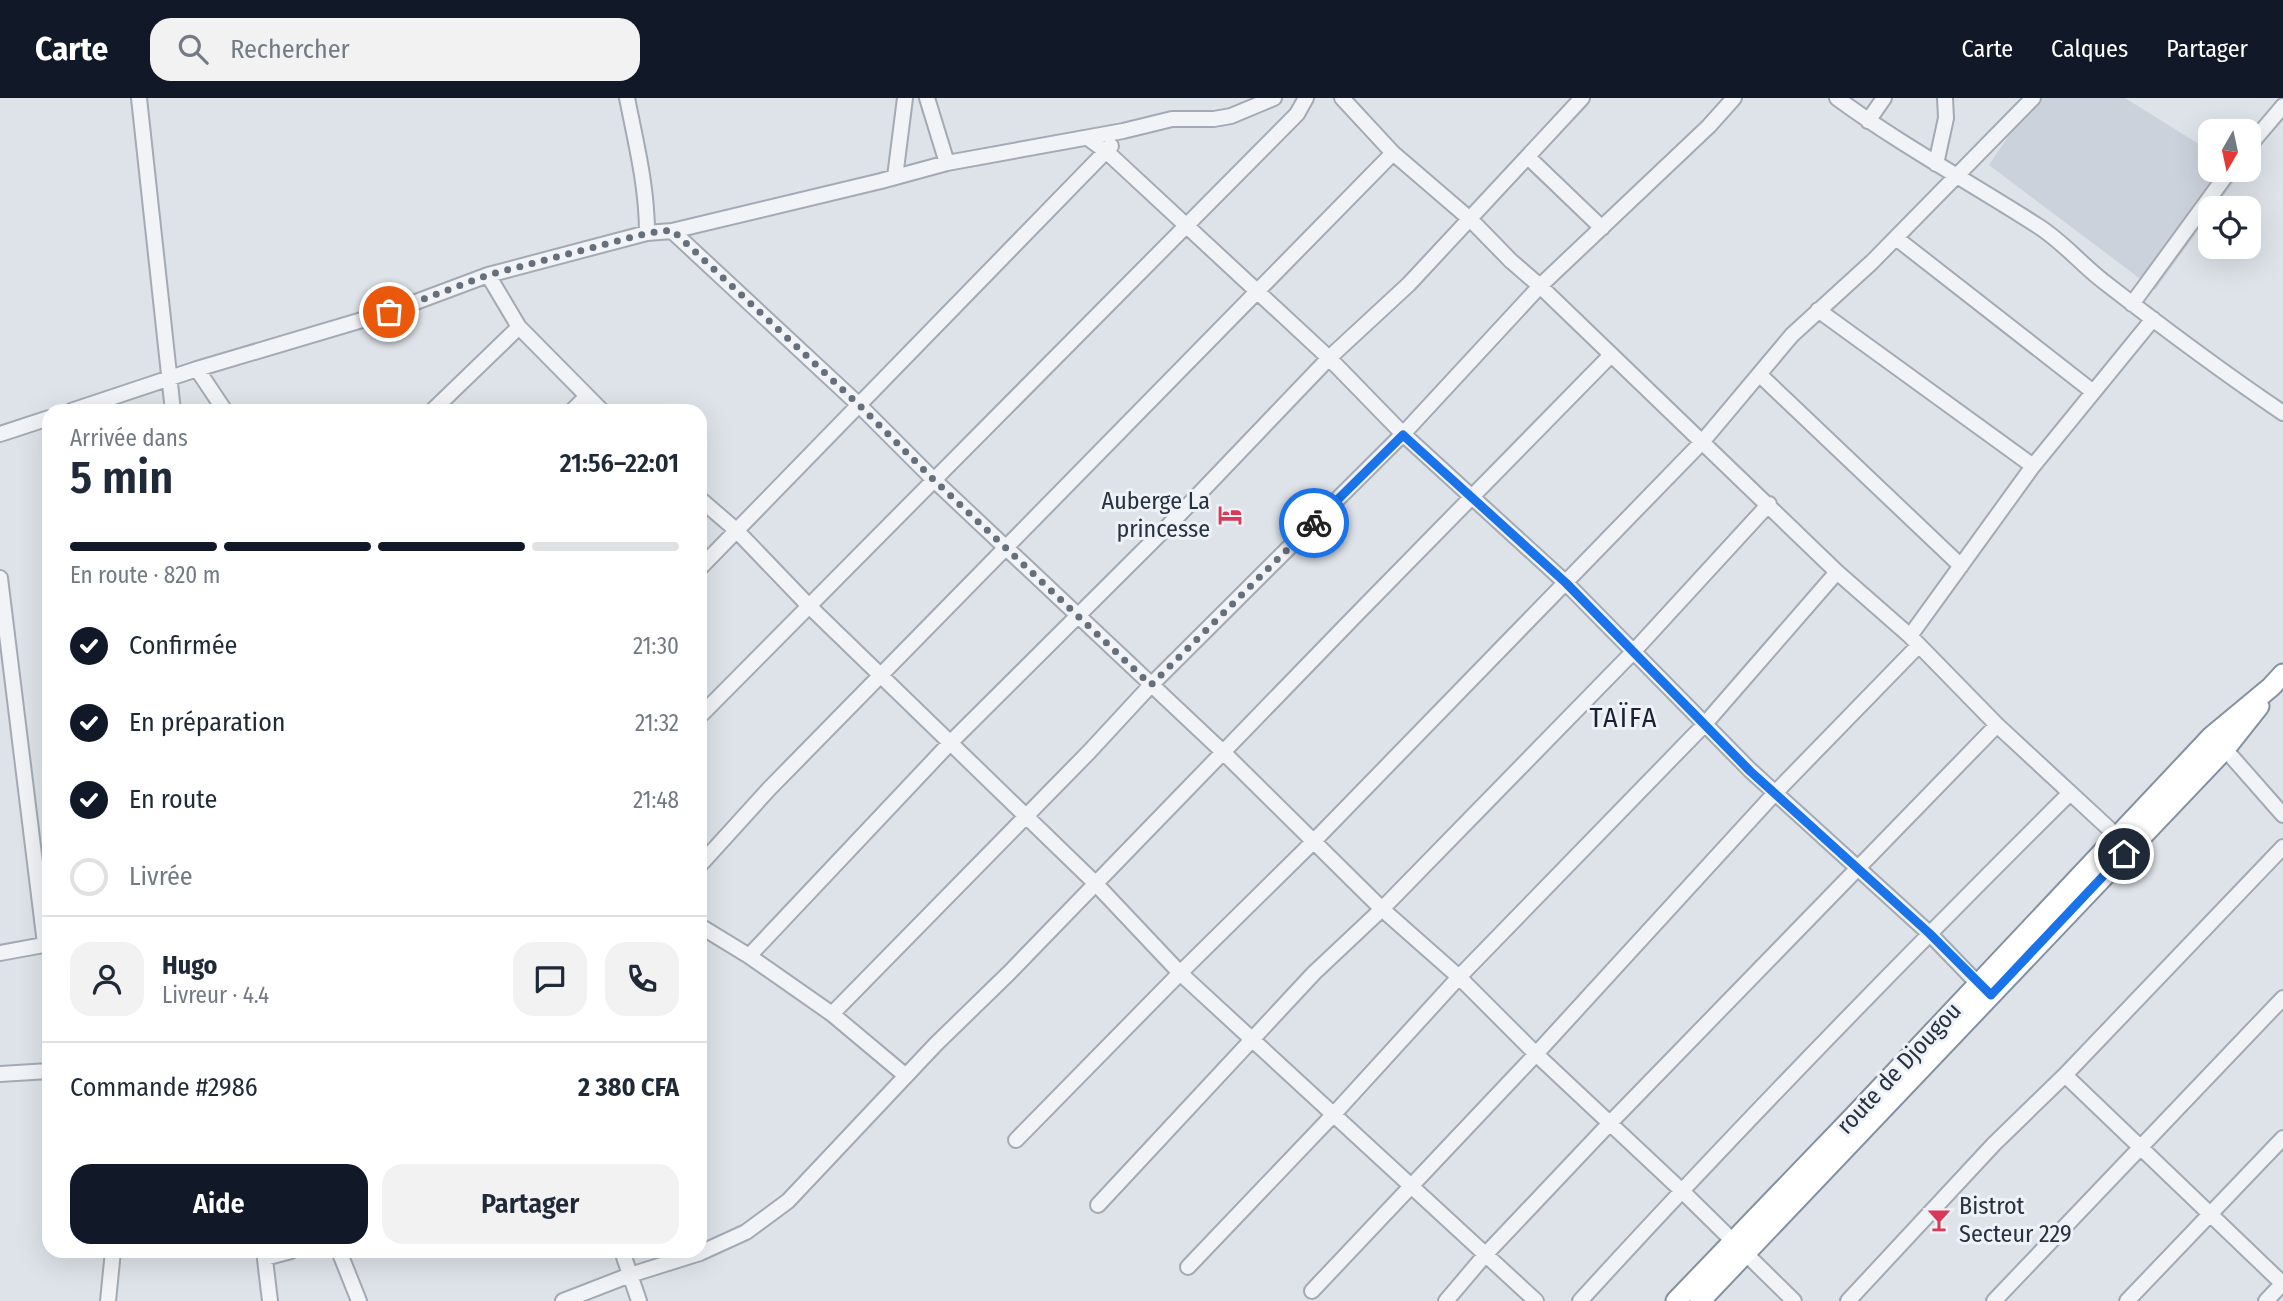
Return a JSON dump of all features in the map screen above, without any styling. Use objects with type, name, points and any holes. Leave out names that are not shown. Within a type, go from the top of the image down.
[{"type":"highway","name":"route de Djougou","points":[[1984,989],[2118,837],[2225,749],[2253,716],[2277,681]]},
{"type":"highway","name":"route de Djougou","points":[[1700,1301],[1738,1248],[1854,1116],[1984,989],[2170,794],[2213,736],[2277,681]]},
{"type":"highway","name":"route de Djougou","points":[[1676,1301],[1738,1248]]},
{"type":"street","points":[[139,98],[172,404]]},
{"type":"street","points":[[627,98],[641,164],[648,233]]},
{"type":"street","points":[[895,177],[905,98]]},
{"type":"street","points":[[927,98],[947,163]]},
{"type":"street","points":[[93,404],[197,369],[389,312],[488,275],[648,233],[672,230],[947,163],[1088,138],[1172,119],[1214,119],[1231,116],[1274,98]]},
{"type":"street","points":[[707,709],[1297,114],[1306,98]]},
{"type":"street","points":[[1342,98],[1393,153],[1471,219],[1511,261],[1541,286],[1837,572],[1915,640],[1997,725],[2118,837]]},
{"type":"street","points":[[748,956],[950,743],[1079,616],[1329,358],[1409,284],[1582,98]]},
{"type":"street","points":[[832,1014],[1089,752],[1151,685],[1403,435],[1541,286],[1709,126],[1734,98]]},
{"type":"street","points":[[1836,98],[1868,121],[2040,227],[2152,319],[2283,413]]},
{"type":"street","points":[[1868,121],[1884,98]]},
{"type":"street","points":[[1936,164],[1946,118],[1945,98]]},
{"type":"street","points":[[1016,1140],[1314,841],[1703,441],[1792,335],[1896,238],[2033,98]]},
{"type":"street","points":[[2261,132],[2283,106]]},
{"type":"street","points":[[707,561],[1107,152],[1123,131]]},
{"type":"street","points":[[1088,138],[1107,152],[1329,358],[1403,435],[1566,583],[1774,794],[1929,933],[1984,989]]},
{"type":"street","points":[[707,857],[880,675],[1393,153]]},
{"type":"street","points":[[1528,157],[1602,228]]},
{"type":"street","points":[[2133,304],[2221,182]]},
{"type":"street","points":[[672,230],[1223,752],[1382,909],[1460,976],[1536,1054],[1794,1301]]},
{"type":"street","points":[[1896,238],[2092,391]]},
{"type":"street","points":[[488,275],[519,327],[594,404]]},
{"type":"street","points":[[1818,310],[2033,466]]},
{"type":"street","points":[[1311,1291],[1536,1054],[1915,640],[1961,566],[2033,466],[2152,319]]},
{"type":"street","points":[[439,404],[519,327]]},
{"type":"street","points":[[707,1250],[746,1232],[788,1201],[906,1076],[1611,355]]},
{"type":"street","points":[[197,369],[220,404]]},
{"type":"street","points":[[1760,375],[1961,566]]},
{"type":"street","points":[[579,404],[586,397]]},
{"type":"street","points":[[0,434],[42,420]]},
{"type":"street","points":[[1098,1205],[1314,973],[1382,909],[1634,651],[1769,504]]},
{"type":"street","points":[[707,505],[736,530],[808,605],[1095,883],[1180,973],[1535,1301]]},
{"type":"street","points":[[1188,1267],[1334,1114],[1460,976],[1704,725],[1837,572]]},
{"type":"street","points":[[0,578],[42,905]]},
{"type":"street","points":[[1446,1301],[1485,1255],[1610,1123],[1997,725]]},
{"type":"street","points":[[2225,749],[2283,815]]},
{"type":"street","points":[[1580,1301],[1681,1190],[1929,933],[2070,793]]},
{"type":"street","points":[[1848,1301],[1994,1144],[2065,1075],[2283,847]]},
{"type":"street","points":[[707,930],[832,1014],[906,1076]]},
{"type":"street","points":[[0,953],[42,945]]},
{"type":"street","points":[[1994,1301],[2283,998]]},
{"type":"street","points":[[0,1074],[42,1071]]},
{"type":"street","points":[[2065,1075],[2283,1283],[2266,1301]]},
{"type":"street","points":[[2127,1301],[2283,1138]]},
{"type":"street","points":[[108,1301],[112,1258]]},
{"type":"street","points":[[265,1258],[270,1301]]},
{"type":"street","points":[[342,1258],[359,1301]]},
{"type":"street","points":[[624,1258],[639,1301]]},
{"type":"street","points":[[563,1301],[684,1258]]},
{"type":"shaded area","points":[[2034,98],[2125,98],[2198,144],[2198,182],[2234,182],[2224,196],[2198,196],[2198,231],[2155,290],[1989,165]]},
{"type":"way so far","points":[[389,312],[488,275],[648,233],[672,230],[1151,685],[1314,523]]},
{"type":"place","name":"Auberge La princesse","points":[[1230,515]]},
{"type":"place","name":"Bistrot Secteur 229","points":[[1939,1220]]},
{"type":"district","name":"TAÏFA","points":[[1624,717]]},
{"type":"route","points":[[1314,523],[1403,435],[1566,583],[1750,771],[1929,933],[1977,984],[1991,995],[2124,854]]}]
